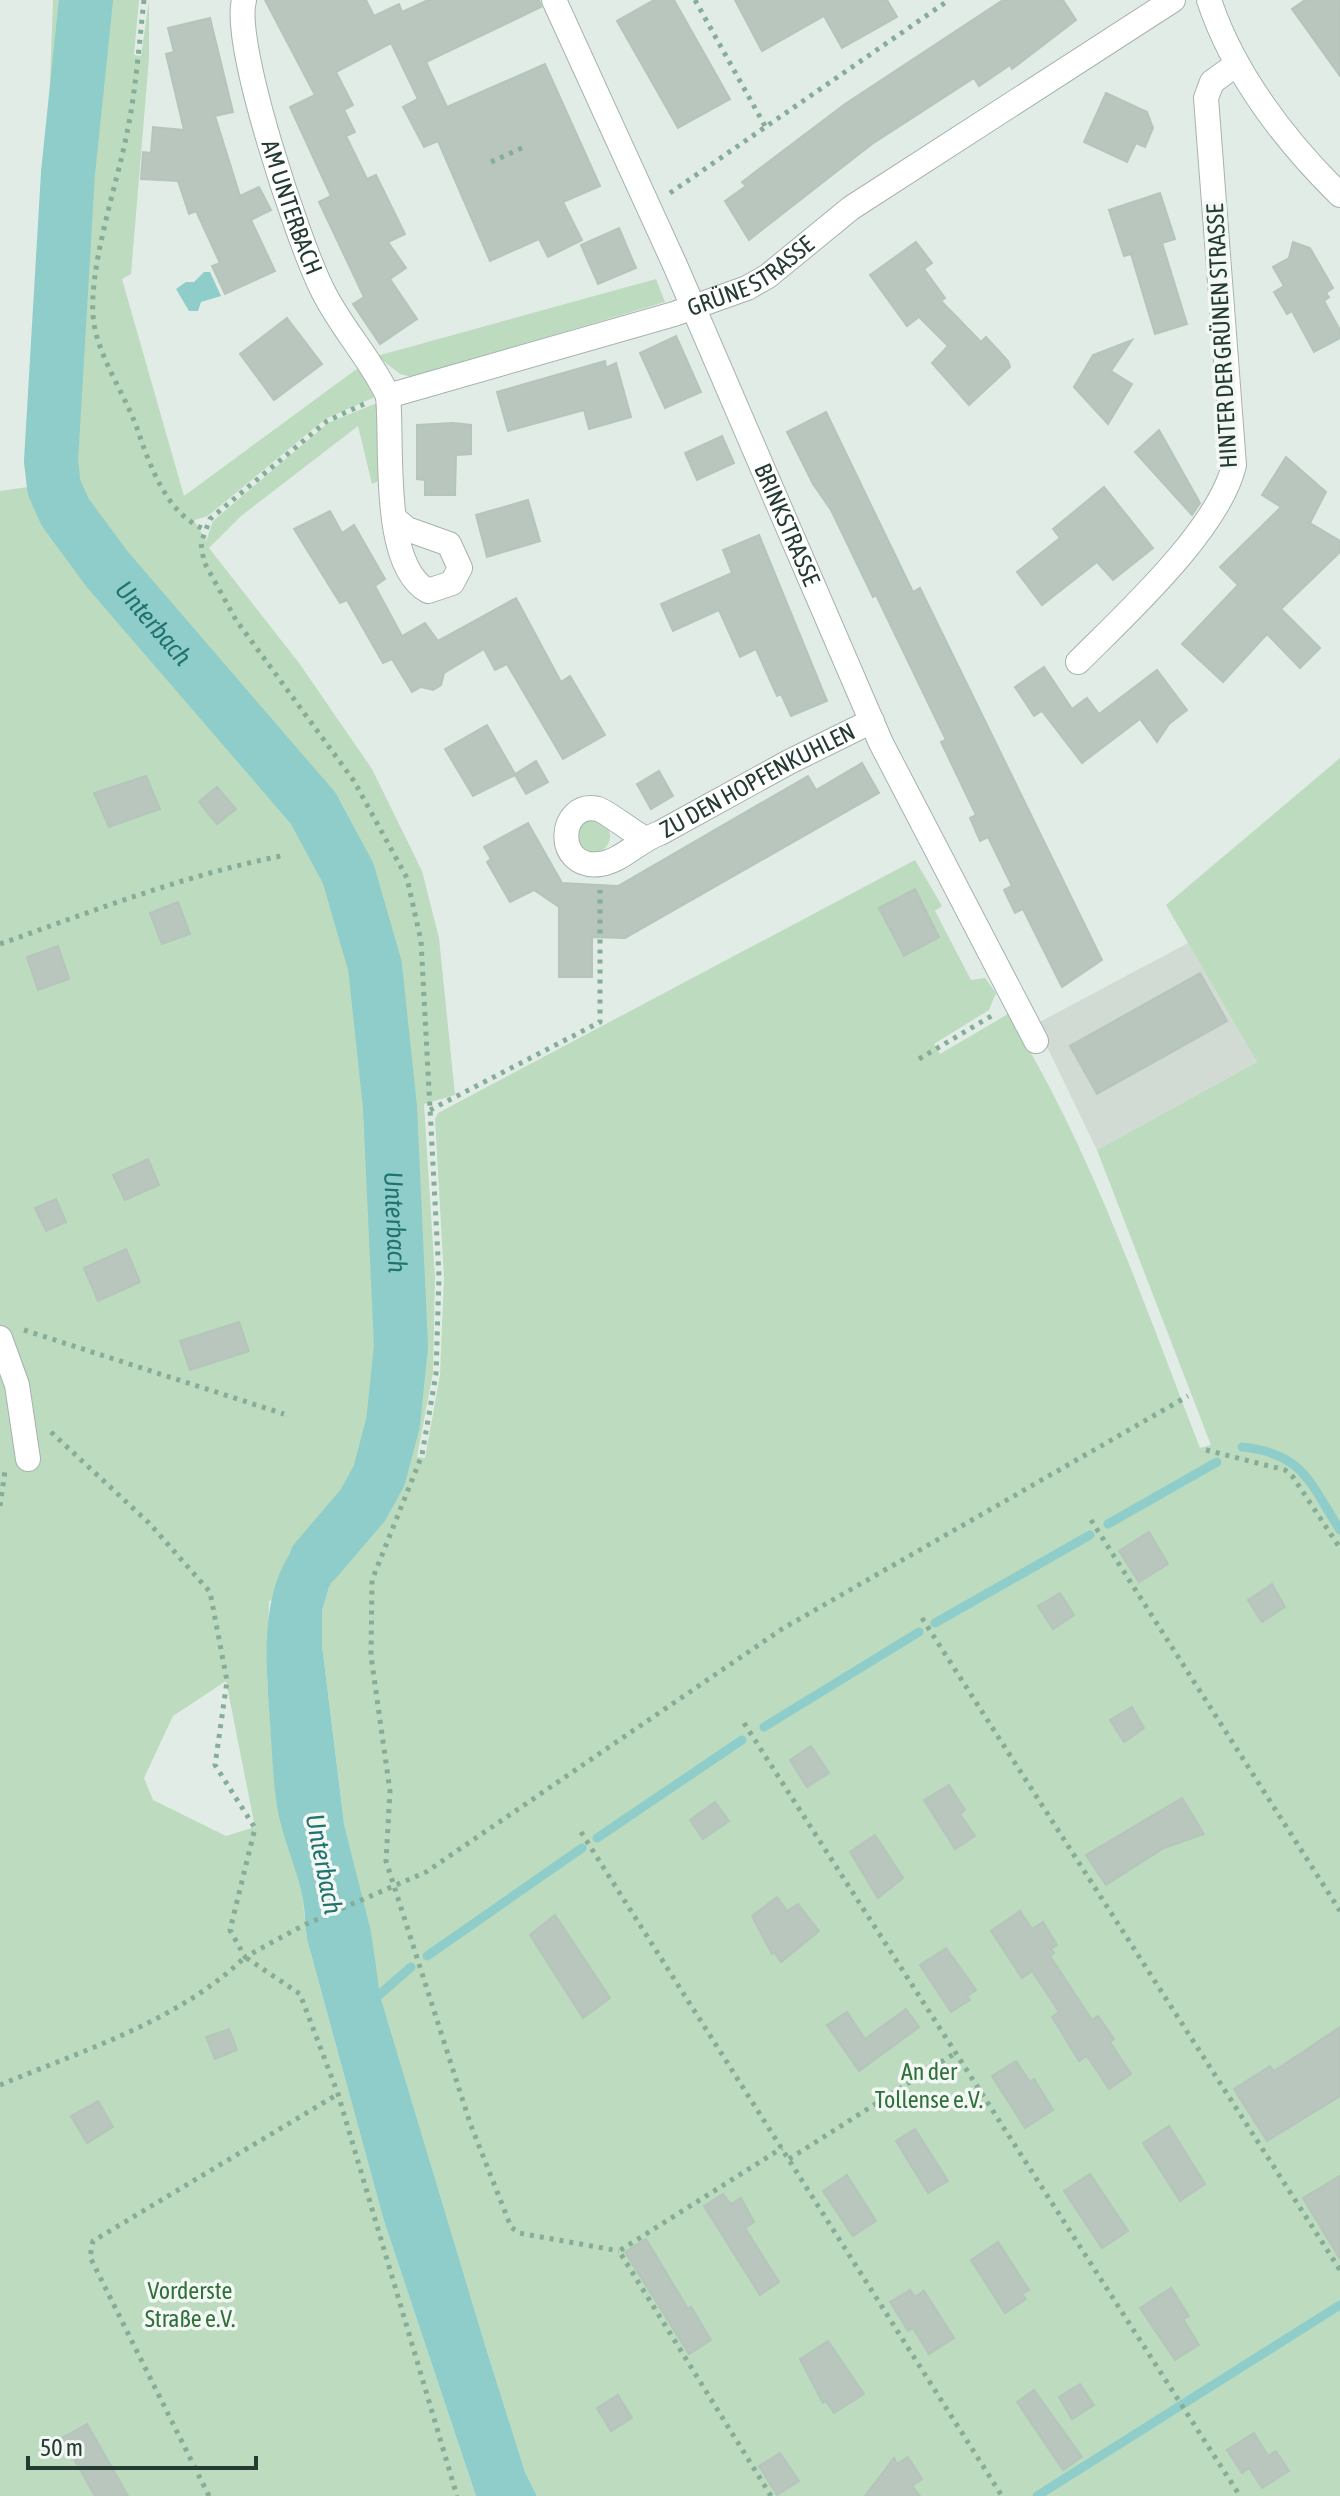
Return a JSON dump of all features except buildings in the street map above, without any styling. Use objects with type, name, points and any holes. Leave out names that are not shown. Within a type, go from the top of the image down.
[{"type":"street","name":"AM UNTERBACH","points":[[244,0],[242,31],[248,69],[309,260],[336,314],[377,372],[388,396]]},
{"type":"street","name":"BRINKSTRASSE","points":[[554,0],[647,203],[872,721],[937,857],[1036,1041]]},
{"type":"street","name":"GRÜNE STRASSE","points":[[388,396],[693,308],[768,276],[851,208],[1173,0]]},
{"type":"street","points":[[1209,0],[1237,64],[1286,133],[1340,195]]},
{"type":"street","name":"HINTER DER GRÜNEN STRASSE","points":[[1078,662],[1129,612],[1207,521],[1230,483],[1234,465],[1206,98],[1212,82],[1237,64]]},
{"type":"street","points":[[388,396],[388,491],[395,519]]},
{"type":"street","name":"ZU DEN HOPFENKUHLEN","points":[[644,838],[598,809],[585,809],[573,816],[566,829],[566,842],[572,854],[583,862],[599,864],[616,859],[644,838],[660,833],[789,762],[872,721]]},
{"type":"street","points":[[8,1333],[28,1459]]},
{"type":"path","points":[[144,0],[128,129],[93,290],[94,324],[101,351],[125,396],[151,468],[172,503],[192,524],[204,529]]},
{"type":"path","points":[[695,0],[765,126]]},
{"type":"path","points":[[647,203],[672,192],[949,0]]},
{"type":"path","points":[[491,162],[524,147]]},
{"type":"path","points":[[388,396],[327,421],[210,519],[201,543],[204,562],[212,580],[236,620],[354,781],[407,878],[421,941],[439,1276],[436,1374],[422,1455],[372,1580],[371,1656],[390,1791],[386,1861],[470,2123],[511,2227],[519,2233],[619,2251],[782,2148]]},
{"type":"path","points":[[0,944],[216,870],[281,856]]},
{"type":"path","points":[[430,1110],[600,1022],[599,864]]},
{"type":"path","points":[[919,1059],[1015,1003]]},
{"type":"path","points":[[8,1333],[284,1414]]},
{"type":"path","points":[[0,2085],[163,2016],[229,1972],[245,1957],[304,1925],[426,1872],[782,1629],[1188,1396]]},
{"type":"path","points":[[19,1403],[149,1523],[210,1592],[227,1681],[215,1765],[255,1828],[230,1930],[245,1957],[300,1994],[338,2094],[457,2496]]},
{"type":"path","points":[[1206,1450],[1285,1470],[1293,1477],[1340,1548]]},
{"type":"path","points":[[1091,1520],[1340,1911]]},
{"type":"path","points":[[922,1618],[1340,2270]]},
{"type":"path","points":[[744,1723],[1240,2496]]},
{"type":"path","points":[[581,1832],[1002,2496]]},
{"type":"path","points":[[789,2159],[957,2052]]},
{"type":"path","points":[[209,2496],[90,2257],[93,2241],[338,2094]]},
{"type":"path","points":[[619,2251],[771,2496]]},
{"type":"shaded area","points":[[1188,943],[1257,1062],[1097,1150],[1036,1024]]},
{"type":"green space","points":[[53,0],[139,0],[134,55],[141,56],[149,0],[149,58],[131,274],[122,279],[184,496],[358,368],[375,397],[325,419],[208,516],[194,520],[206,541],[213,521],[328,423],[377,403],[380,480],[372,484],[358,426],[241,516],[209,548],[299,663],[372,769],[422,871],[439,938],[455,1095],[424,1104],[435,1277],[433,1373],[417,1457],[425,1458],[440,1375],[444,1277],[435,1119],[438,1113],[915,860],[942,906],[935,911],[971,980],[985,978],[996,993],[989,1010],[934,1044],[940,1054],[1008,1014],[1065,1117],[1090,1171],[1200,1448],[1211,1445],[1097,1150],[1257,1062],[1166,905],[1340,758],[1340,2496],[537,2496],[525,2472],[485,2345],[376,1984],[371,1931],[344,1824],[322,1645],[322,1611],[329,1587],[269,1601],[267,1681],[277,1808],[302,1892],[307,1939],[384,2221],[476,2496],[0,2496],[0,491],[35,486]],"holes":[[[226,1681],[255,1827],[226,1836],[153,1800],[144,1778],[173,1716]]]},
{"type":"green space","points":[[656,279],[665,302],[412,377],[400,374],[377,356]]},
{"type":"green space","points":[[593,819],[605,824],[610,836],[605,848],[593,853],[581,848],[576,836],[581,824]]},
{"type":"water","points":[[204,272],[210,272],[221,296],[201,302],[198,311],[189,311],[176,289],[186,282],[194,282]]},
{"type":"water","points":[[363,1505],[360,1530],[329,1587],[322,1611],[322,1645],[344,1824],[371,1931],[380,1996],[485,2345],[525,2472],[537,2496],[476,2496],[384,2221],[307,1939],[301,1890],[277,1807],[267,1654],[268,1621],[274,1590],[285,1562],[303,1538],[328,1518]]},
{"type":"waterway","name":"Unterbach","points":[[86,0],[68,173],[51,461],[54,487],[65,512],[107,569],[313,808],[348,873],[375,966],[390,1107],[401,1346],[393,1423],[379,1476],[363,1505],[316,1560]]},
{"type":"waterway","points":[[1242,1447],[1279,1456],[1303,1473],[1340,1530]]},
{"type":"waterway","points":[[1108,1524],[1217,1462]]},
{"type":"waterway","points":[[935,1623],[1090,1535]]},
{"type":"waterway","points":[[764,1727],[919,1632]]},
{"type":"waterway","points":[[597,1838],[742,1740]]},
{"type":"waterway","points":[[427,1956],[582,1848]]},
{"type":"waterway","points":[[371,2002],[411,1967]]},
{"type":"waterway","points":[[1037,2496],[1340,2305]]},
{"type":"park label","name":"An der Tollense e.V.","points":[[929,2086]]},
{"type":"park label","name":"Vorderste Straße e.V.","points":[[190,2305]]}]
